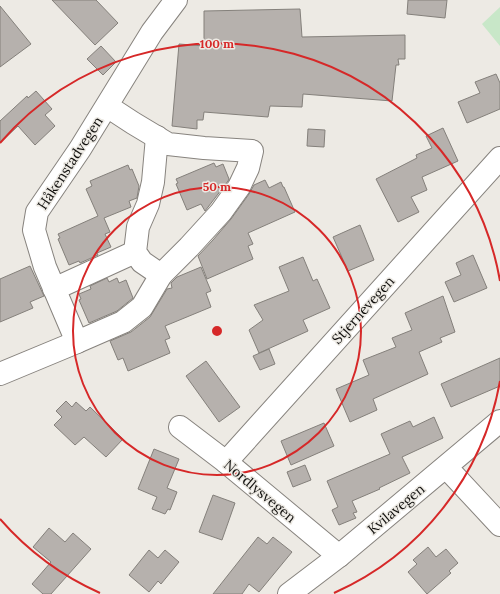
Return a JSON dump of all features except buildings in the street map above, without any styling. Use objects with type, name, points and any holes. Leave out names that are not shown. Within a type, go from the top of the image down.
[{"type":"street","name":"Håkenstadvegen","points":[[77,342],[45,267],[34,230],[37,212],[80,149],[152,32],[176,0]]},
{"type":"street","name":"Håkenstadvegen","points":[[0,374],[123,322],[142,307],[161,275],[222,212],[239,187],[248,168],[252,151],[168,144],[107,106]]},
{"type":"street","points":[[157,137],[154,182],[148,204],[138,227],[135,252],[142,262],[161,275]]},
{"type":"street","name":"Stjernevegen","points":[[226,462],[500,158]]},
{"type":"street","points":[[54,289],[135,252]]},
{"type":"street","name":"Kvilavegen","points":[[289,594],[339,556],[500,420]]},
{"type":"street","name":"Nordlysvegen","points":[[180,427],[226,462],[339,556]]},
{"type":"street","points":[[446,467],[500,525]]},
{"type":"green space","points":[[500,7],[500,46],[482,24]]}]
